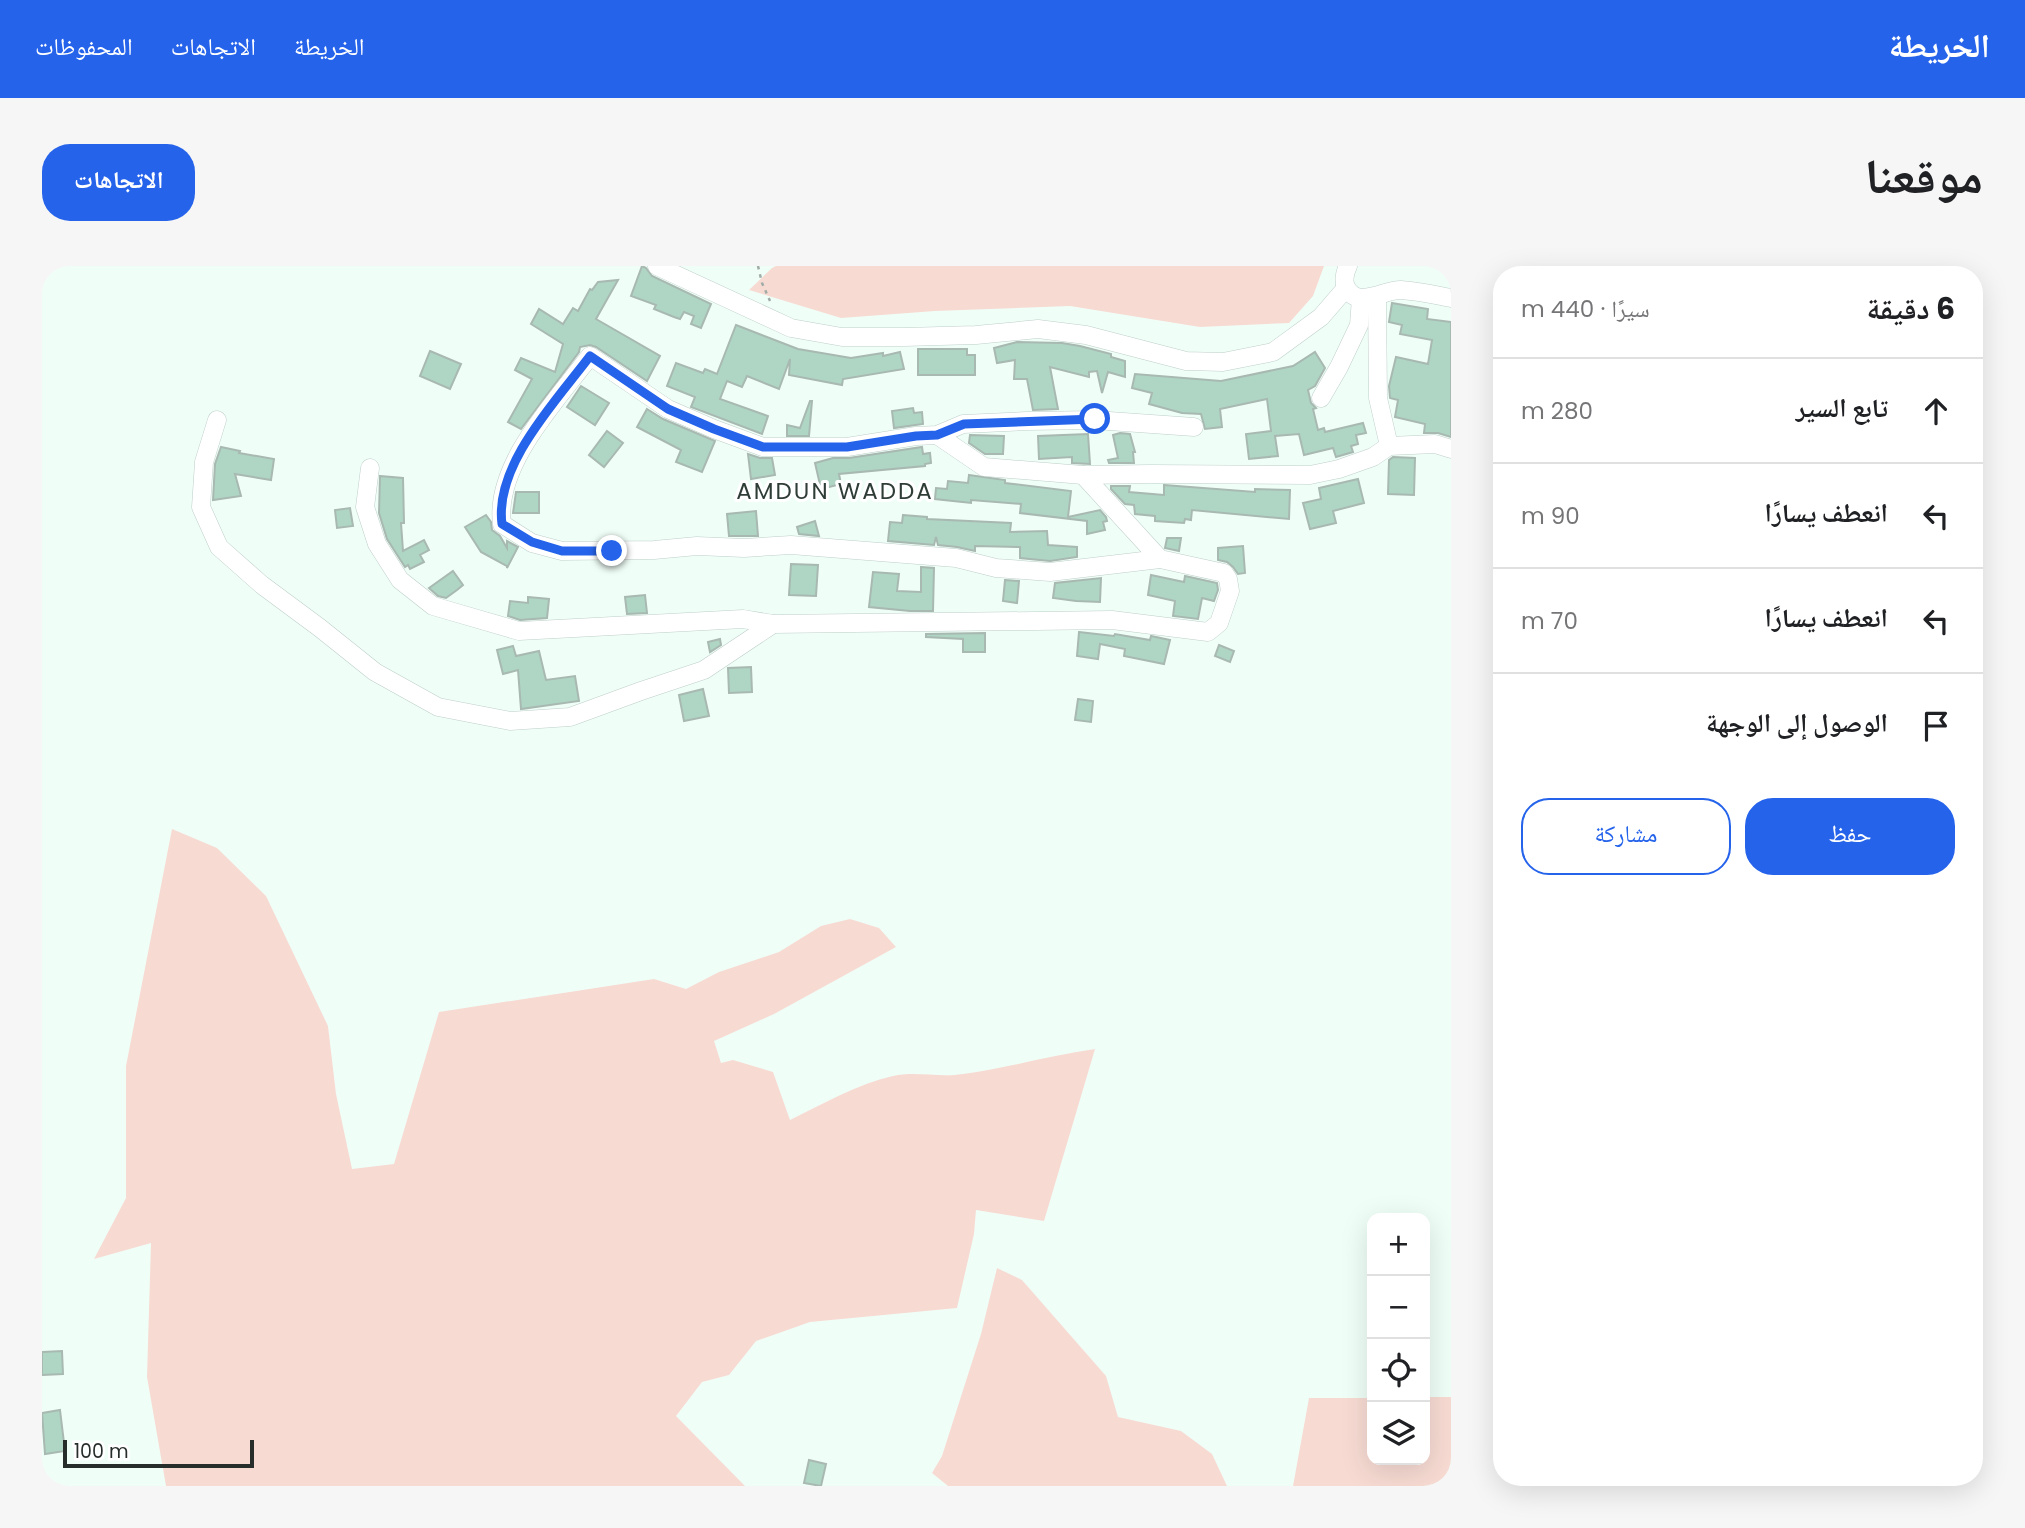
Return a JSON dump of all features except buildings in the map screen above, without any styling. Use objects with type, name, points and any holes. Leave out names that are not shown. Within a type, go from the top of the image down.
[{"type":"street","points":[[657,266],[792,328],[842,337],[976,335],[1038,329],[1086,335],[1186,360],[1223,362],[1273,352],[1321,317],[1361,294],[1399,290],[1451,298]]},
{"type":"street","points":[[1348,266],[1344,281],[1361,294],[1378,398],[1389,446]]},
{"type":"street","points":[[1321,398],[1359,325],[1361,294]]},
{"type":"street","points":[[370,468],[365,507],[377,544],[400,580],[433,606],[519,631],[743,619],[773,624],[1112,620],[1208,632],[1219,623],[1230,591],[1228,579],[1224,573],[1160,559],[1051,572],[996,568],[956,558],[791,545],[562,551],[532,542],[502,524],[500,510],[504,486],[520,453],[590,356],[668,409],[763,447],[847,447],[937,435],[964,424],[1027,421],[1095,419],[1194,427]]},
{"type":"street","points":[[217,420],[204,462],[201,507],[219,547],[262,585],[376,672],[438,707],[510,721],[570,717],[704,670],[773,624]]},
{"type":"street","points":[[937,435],[984,467],[1083,475],[1310,475],[1339,469],[1373,457],[1389,446],[1435,444],[1451,449]]},
{"type":"street","points":[[1083,475],[1160,559]]},
{"type":"path","points":[[758,266],[772,305]]},
{"type":"shaded area","points":[[776,266],[1324,266],[1313,296],[1289,323],[1200,327],[1070,306],[841,318],[749,290]]},
{"type":"shaded area","points":[[172,829],[217,848],[266,896],[328,1026],[336,1094],[352,1169],[394,1164],[439,1012],[654,979],[686,989],[719,972],[779,952],[821,926],[850,919],[879,928],[896,947],[774,1014],[714,1041],[721,1063],[733,1060],[773,1072],[790,1120],[853,1089],[893,1076],[963,1074],[1095,1049],[1044,1221],[976,1210],[974,1234],[957,1308],[810,1322],[756,1341],[729,1375],[702,1382],[676,1416],[745,1486],[166,1486],[147,1377],[151,1243],[94,1259],[126,1198],[126,1066]]},
{"type":"shaded area","points":[[997,1268],[1022,1280],[1106,1376],[1118,1417],[1181,1431],[1212,1454],[1227,1486],[948,1486],[932,1473],[942,1456],[981,1334]]},
{"type":"shaded area","points":[[1430,1397],[1451,1397],[1451,1486],[1293,1486],[1309,1398],[1367,1398],[1367,1465],[1430,1465]]},
{"type":"district","name":"AMDUN WADDA","points":[[835,491]]},
{"type":"route","points":[[612,551],[562,551],[532,542],[502,524],[500,510],[504,486],[520,453],[590,356],[668,409],[763,447],[847,447],[937,435],[964,424],[1095,419]]}]
